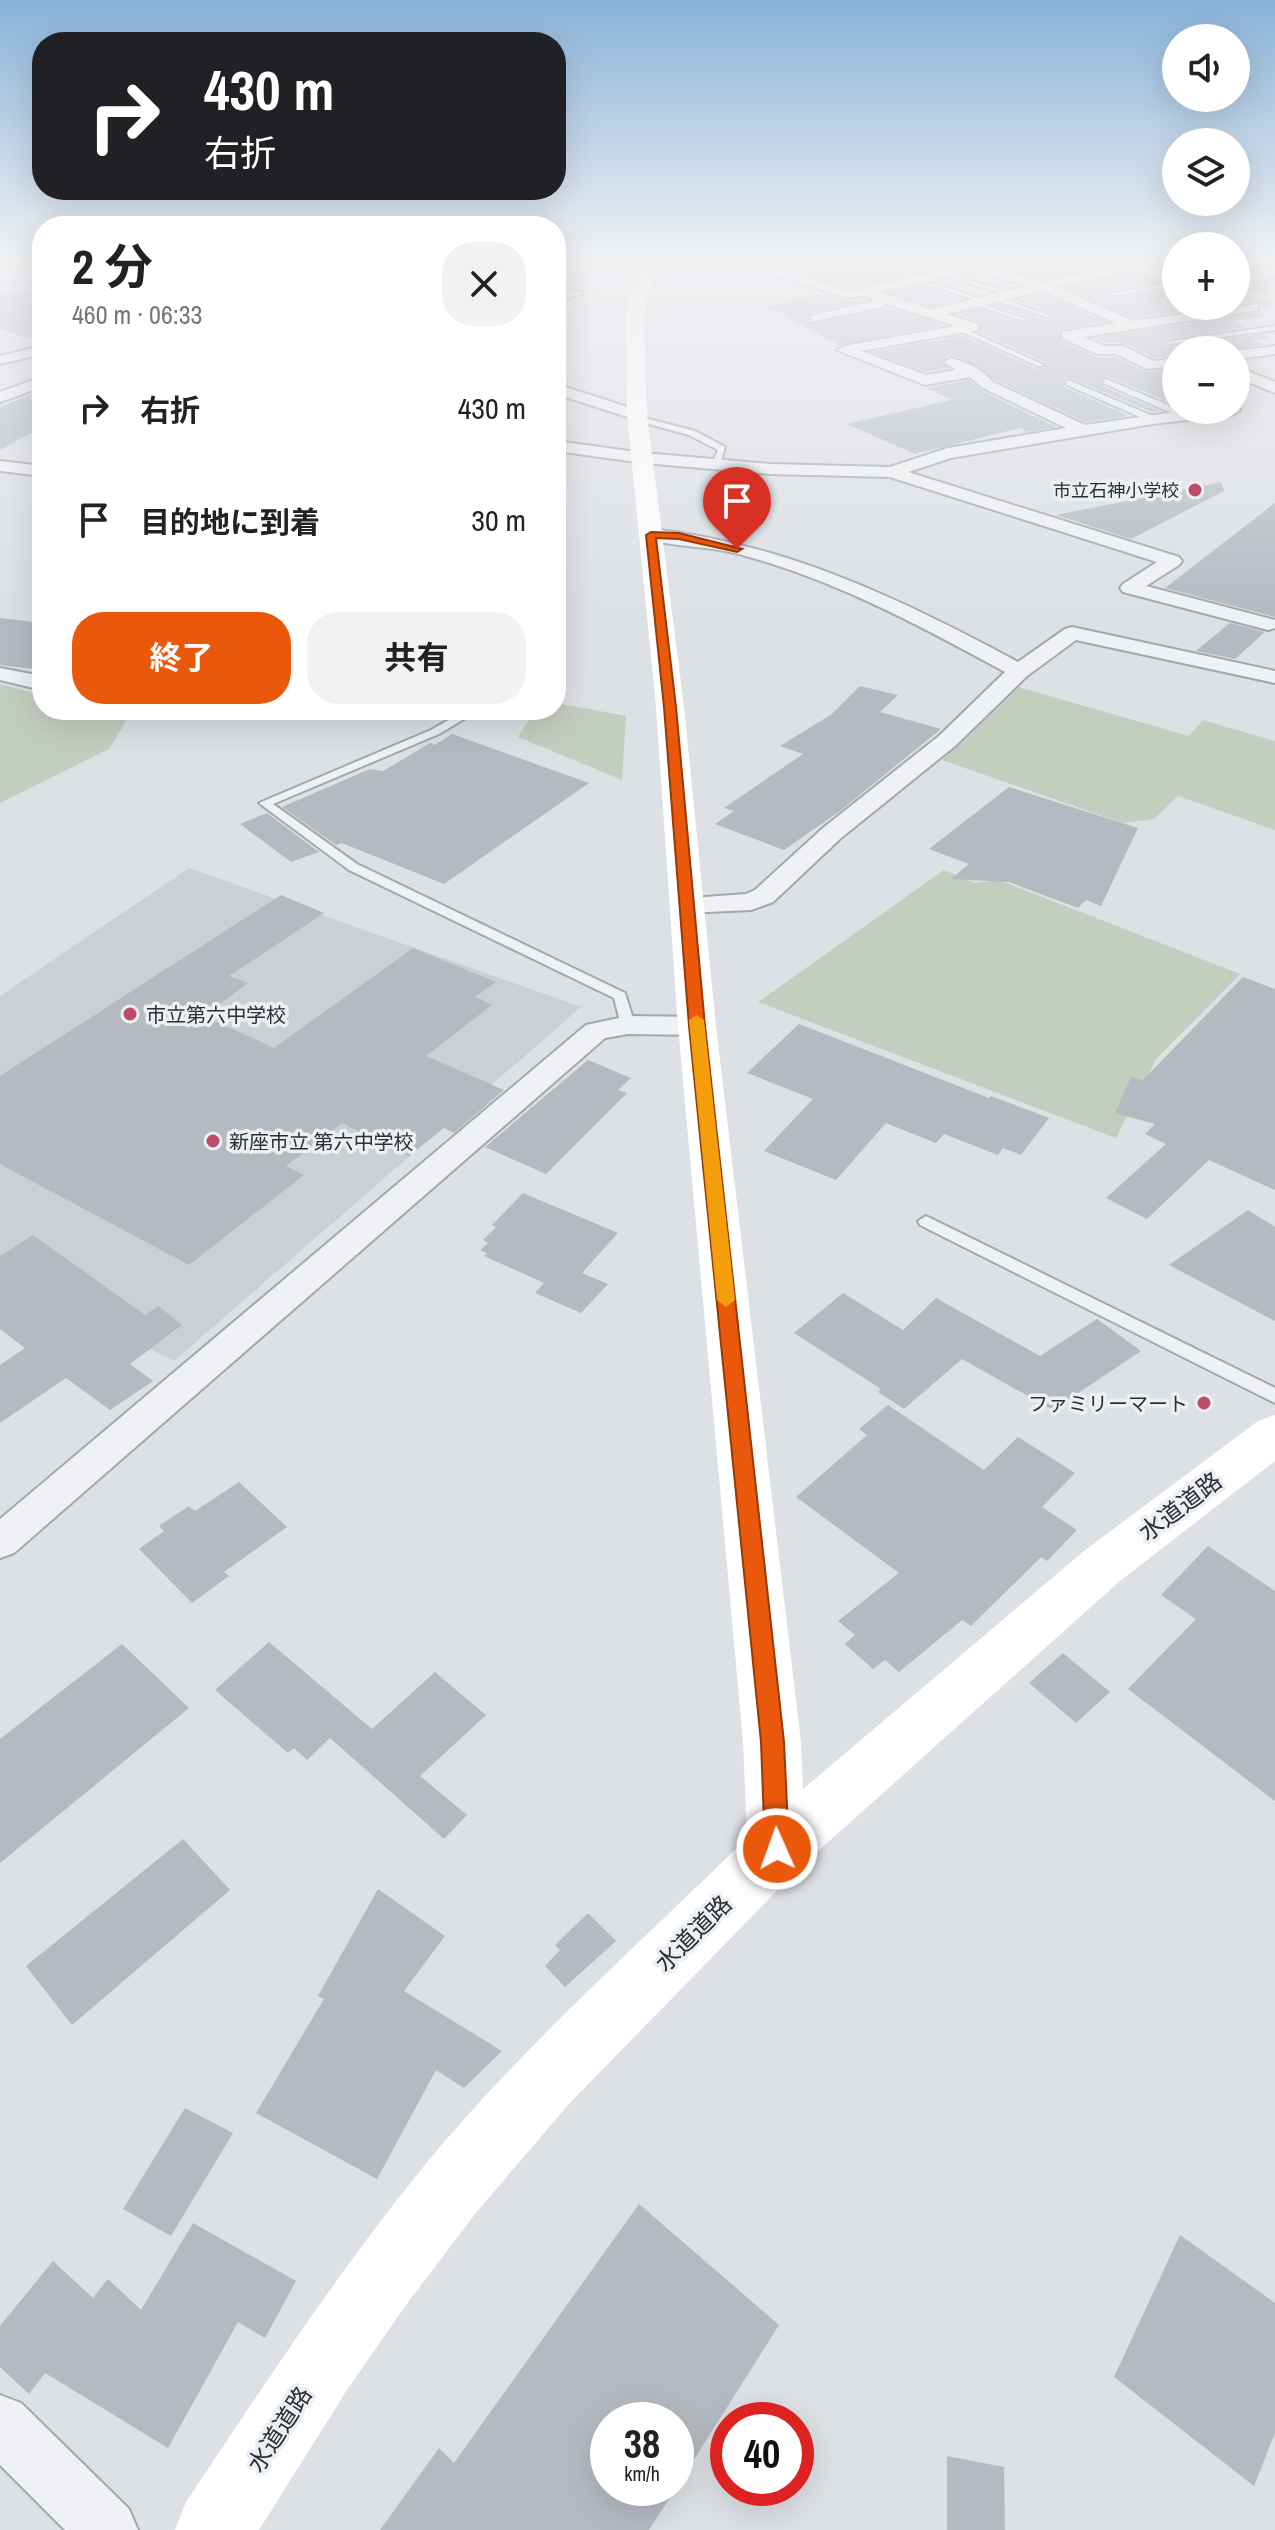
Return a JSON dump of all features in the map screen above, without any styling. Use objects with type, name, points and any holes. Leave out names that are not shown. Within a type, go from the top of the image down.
[{"type":"street","points":[[636,376],[637,416],[670,707],[697,1026],[772,1742],[777,1849]]},
{"type":"street","points":[[914,376],[925,380],[948,376]]},
{"type":"street","points":[[980,376],[988,385],[1082,430]]},
{"type":"street","points":[[1250,377],[1275,388]]},
{"type":"street","points":[[0,397],[32,386]]},
{"type":"street","points":[[566,393],[637,416]]},
{"type":"street","points":[[891,472],[948,453],[1162,418]]},
{"type":"street","points":[[566,447],[716,464],[831,472],[891,472],[1172,561],[1130,588],[1268,624]]},
{"type":"street","points":[[0,466],[32,470]]},
{"type":"street","points":[[651,535],[679,536],[766,555],[925,620],[1019,671]]},
{"type":"street","points":[[686,905],[751,902],[764,896],[832,833],[947,741],[1019,671],[1072,633],[1275,677]]},
{"type":"street","points":[[0,674],[32,681]]},
{"type":"street","points":[[0,1542],[596,1031],[628,1025],[697,1026]]},
{"type":"street","name":"水道道路","points":[[214,2530],[321,2364],[450,2189],[545,2082],[777,1849],[1102,1566],[1275,1434]]},
{"type":"street","points":[[0,2424],[108,2530]]},
{"type":"lane","points":[[1106,381],[1162,405]]},
{"type":"lane","points":[[1068,382],[1152,419]]},
{"type":"lane","points":[[637,416],[709,440],[722,449],[716,464]]},
{"type":"lane","points":[[456,720],[435,732],[265,803],[353,867],[620,996],[628,1025]]},
{"type":"lane","points":[[926,1221],[1275,1396]]},
{"type":"shaded area","name":"新座市立 第六中学校","points":[[189,868],[581,1007],[174,1361],[0,1275],[0,996]]},
{"type":"green space","points":[[0,684],[32,692],[32,720],[127,720],[109,749],[0,803]]},
{"type":"green space","points":[[1018,687],[1189,736],[1203,720],[1275,741],[1275,830],[1178,796],[1154,819],[1123,823],[942,760]]},
{"type":"green space","points":[[566,705],[626,716],[622,780],[518,737],[529,720],[566,720]]},
{"type":"green space","points":[[944,870],[974,883],[999,880],[1240,974],[1156,1059],[1116,1138],[758,1002]]},
{"type":"building","points":[[990,376],[1107,376],[1101,381],[1102,386],[1160,411],[1152,412],[1067,377],[1064,387],[1129,416],[1085,422]]},
{"type":"building","points":[[1107,376],[1162,376],[1162,399]]},
{"type":"building","points":[[969,380],[982,391],[1056,427],[1027,432],[1020,428],[915,454],[847,424],[951,400],[928,388]]},
{"type":"building","points":[[32,394],[32,432],[0,450],[0,407]]},
{"type":"building","points":[[1221,482],[1224,491],[1131,539],[1056,515]]},
{"type":"building","points":[[1275,503],[1275,617],[1165,588]]},
{"type":"building","points":[[0,618],[32,622],[32,669],[0,665]]},
{"type":"building","points":[[1230,623],[1265,632],[1235,659],[1196,651]]},
{"type":"building","points":[[860,686],[898,695],[880,712],[941,729],[840,811],[784,850],[715,824],[734,811],[724,808],[803,754],[780,746],[832,714]]},
{"type":"building","points":[[452,734],[589,783],[444,884],[342,843],[336,845],[282,807],[370,769],[383,771],[430,743],[435,745]]},
{"type":"building","points":[[1009,787],[1138,828],[1101,906],[1086,900],[1078,908],[1009,882],[951,879],[969,864],[929,849]]},
{"type":"building","points":[[267,813],[319,852],[291,862],[240,824]]},
{"type":"building","points":[[281,895],[324,913],[229,976],[248,983],[204,1016],[274,1048],[413,948],[496,982],[475,997],[492,1005],[426,1056],[504,1090],[454,1133],[444,1128],[409,1156],[342,1123],[286,1166],[304,1175],[189,1265],[0,1164],[0,1076]]},
{"type":"building","points":[[1243,977],[1275,989],[1275,1190],[1209,1160],[1147,1219],[1106,1198],[1166,1144],[1145,1134],[1155,1124],[1115,1113],[1131,1077],[1143,1080]]},
{"type":"building","points":[[799,1024],[1049,1118],[1021,1155],[1003,1148],[998,1155],[944,1134],[936,1143],[886,1123],[836,1180],[764,1151],[813,1099],[747,1073]]},
{"type":"building","points":[[588,1060],[631,1078],[618,1090],[627,1093],[546,1174],[485,1147]]},
{"type":"building","points":[[523,1193],[618,1233],[582,1273],[608,1284],[581,1313],[535,1293],[544,1283],[484,1256],[487,1253],[480,1250],[488,1243],[483,1240],[496,1227],[492,1225]]},
{"type":"building","points":[[1248,1210],[1275,1227],[1275,1321],[1169,1265]]},
{"type":"building","points":[[33,1235],[145,1315],[158,1306],[182,1325],[130,1364],[153,1381],[110,1410],[66,1378],[0,1423],[0,1365],[25,1348],[0,1329],[0,1256]]},
{"type":"building","points":[[843,1293],[903,1330],[936,1298],[1040,1356],[1097,1319],[1141,1351],[1053,1410],[962,1359],[904,1409],[878,1392],[881,1389],[794,1333]]},
{"type":"building","points":[[888,1405],[984,1470],[1018,1437],[1075,1473],[1042,1507],[1077,1530],[1047,1561],[1041,1557],[971,1626],[962,1620],[899,1672],[885,1660],[873,1669],[845,1644],[855,1635],[838,1621],[899,1573],[796,1497],[867,1435],[859,1429]]},
{"type":"building","points":[[239,1482],[287,1527],[224,1572],[229,1576],[192,1603],[139,1549],[164,1531],[159,1526],[189,1506],[195,1511]]},
{"type":"building","points":[[1208,1546],[1275,1591],[1275,1801],[1128,1689],[1196,1619],[1161,1595]]},
{"type":"building","points":[[269,1642],[372,1729],[435,1672],[486,1715],[420,1776],[467,1815],[444,1839],[330,1738],[307,1760],[294,1748],[288,1753],[215,1690]]},
{"type":"building","points":[[122,1644],[189,1708],[0,1863],[0,1739]]},
{"type":"building","points":[[1063,1653],[1110,1692],[1076,1723],[1029,1683]]},
{"type":"building","points":[[183,1839],[230,1890],[72,2025],[26,1966]]},
{"type":"building","points":[[378,1889],[445,1936],[404,1991],[502,2051],[464,2088],[436,2070],[377,2179],[256,2113],[324,1999],[318,1996]]},
{"type":"building","points":[[588,1913],[616,1941],[565,1987],[545,1966],[560,1950],[555,1945]]},
{"type":"building","points":[[185,2108],[233,2133],[171,2236],[123,2209]]},
{"type":"building","points":[[639,2204],[779,2325],[730,2402],[710,2402],[710,2434],[694,2460],[694,2402],[590,2402],[590,2506],[664,2506],[649,2530],[380,2530],[439,2448],[454,2463]]},
{"type":"building","points":[[193,2223],[296,2281],[265,2338],[238,2322],[168,2448],[45,2373],[29,2394],[0,2367],[0,2326],[53,2261],[93,2298],[108,2279],[141,2310]]},
{"type":"building","points":[[1180,2235],[1275,2303],[1275,2433],[1254,2486],[1114,2377]]},
{"type":"building","points":[[947,2456],[1004,2467],[1005,2530],[947,2530]]},
{"type":"slow traffic","points":[[697,1020],[726,1300]]},
{"type":"place","name":"市立石神小学校","points":[[1195,490]]},
{"type":"place","name":"市立第六中学校","points":[[130,1014]]},
{"type":"place","name":"新座市立 第六中学校","points":[[213,1141]]},
{"type":"place","name":"ファミリーマート","points":[[1204,1403]]},
{"type":"route","points":[[737,549],[679,536],[651,535],[670,707],[697,1026],[772,1742],[777,1849]]}]
